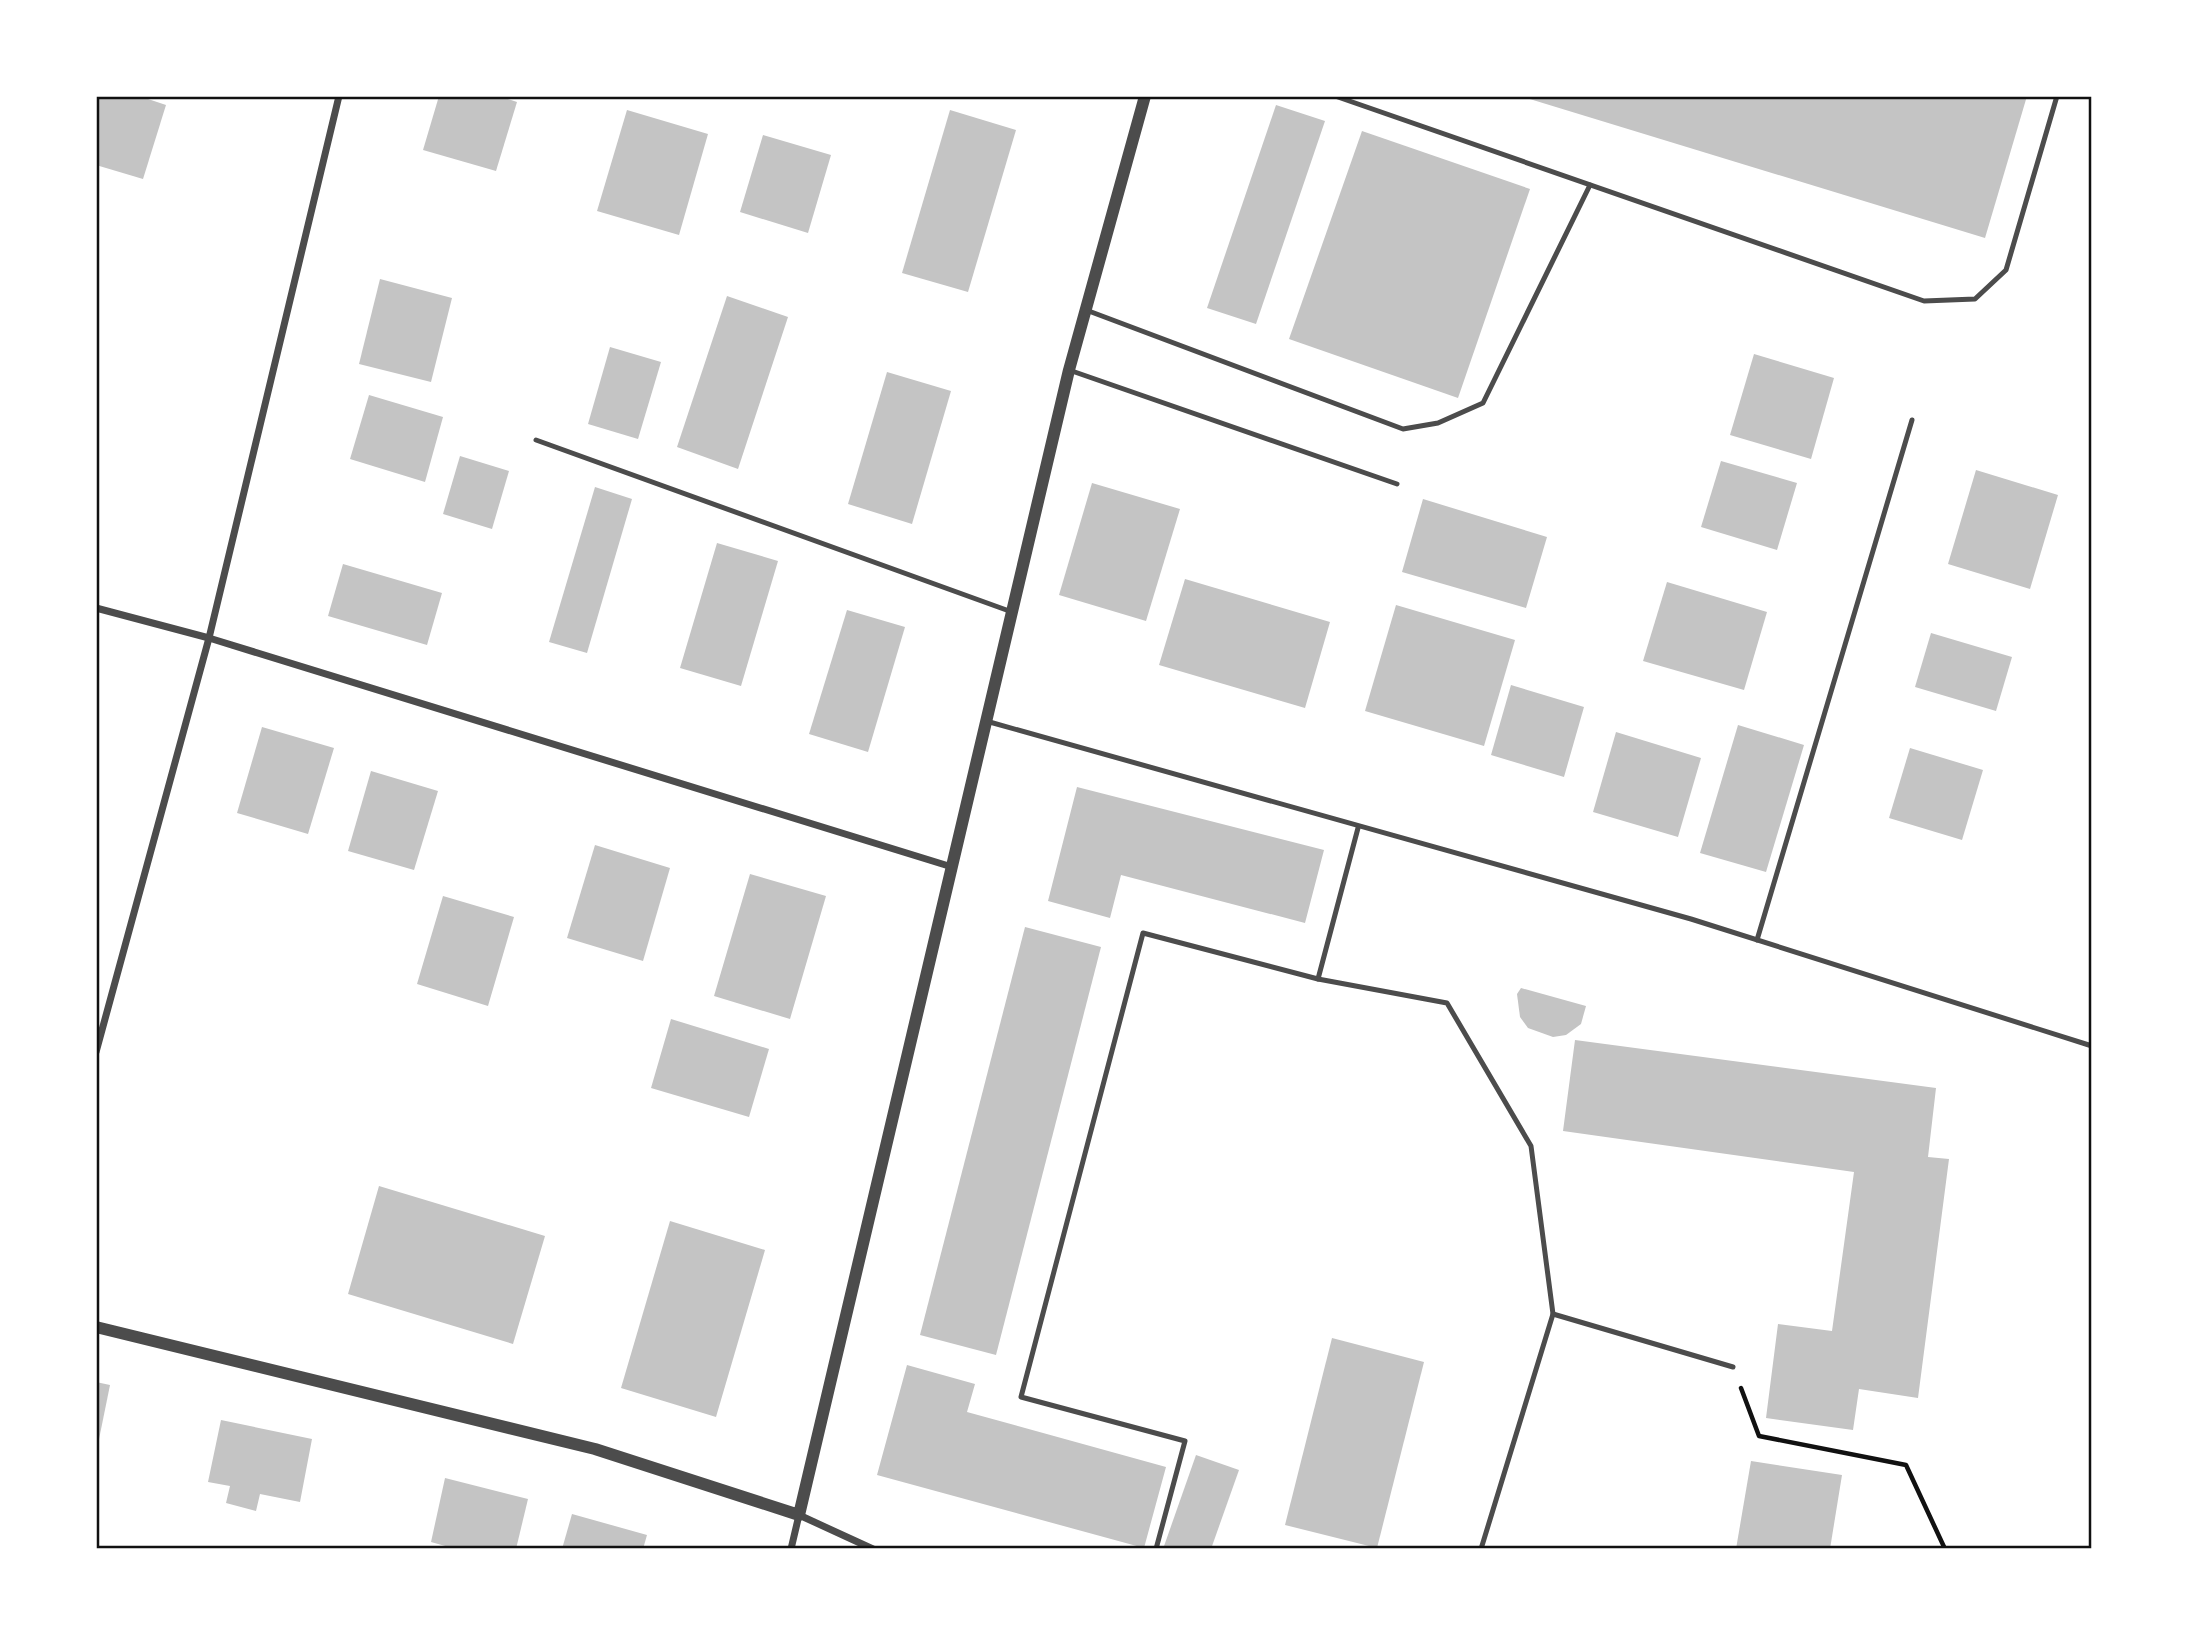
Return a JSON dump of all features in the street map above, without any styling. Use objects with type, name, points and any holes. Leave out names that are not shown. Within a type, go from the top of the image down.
[{"type":"street","points":[[96,1052],[209,638],[339,96]]},
{"type":"street","points":[[791,1549],[1069,370],[1145,96]]},
{"type":"street","points":[[96,608],[209,638],[952,867]]},
{"type":"street","points":[[96,1327],[595,1449],[799,1515],[873,1549]]},
{"type":"lane","points":[[1335,96],[1924,301],[1975,299],[2006,270],[2057,96]]},
{"type":"lane","points":[[1086,310],[1403,429],[1438,423],[1483,403],[1590,185]]},
{"type":"lane","points":[[1069,370],[1397,484]]},
{"type":"lane","points":[[1757,940],[1912,420]]},
{"type":"lane","points":[[536,440],[1012,612]]},
{"type":"lane","points":[[986,721],[1757,940],[2092,1046]]},
{"type":"lane","points":[[1318,979],[1358,828]]},
{"type":"lane","points":[[1156,1549],[1185,1441],[1021,1397],[1143,933],[1318,979],[1447,1003],[1531,1146],[1553,1314],[1481,1549]]},
{"type":"lane","points":[[1553,1314],[1733,1367]]},
{"type":"path","points":[[1733,1367],[1759,1436],[1906,1465],[1945,1549]]},
{"type":"building","points":[[96,96],[139,96],[166,105],[143,179],[96,165]]},
{"type":"building","points":[[439,96],[499,96],[517,102],[496,171],[423,150]]},
{"type":"building","points":[[1520,96],[2027,96],[1985,238]]},
{"type":"building","points":[[1276,105],[1325,121],[1256,324],[1207,308]]},
{"type":"building","points":[[627,110],[708,134],[679,235],[597,211]]},
{"type":"building","points":[[950,110],[1016,130],[968,292],[902,273]]},
{"type":"building","points":[[1362,131],[1530,189],[1458,398],[1289,339]]},
{"type":"building","points":[[763,135],[831,155],[808,233],[740,212]]},
{"type":"building","points":[[380,279],[452,298],[431,382],[359,364]]},
{"type":"building","points":[[727,296],[788,317],[738,469],[677,447]]},
{"type":"building","points":[[610,347],[661,362],[638,439],[588,424]]},
{"type":"building","points":[[1754,354],[1834,378],[1811,459],[1730,435]]},
{"type":"building","points":[[887,372],[951,391],[912,524],[848,504]]},
{"type":"building","points":[[369,395],[443,417],[425,482],[350,459]]},
{"type":"building","points":[[460,456],[509,471],[492,529],[443,514]]},
{"type":"building","points":[[1721,461],[1797,483],[1777,550],[1701,527]]},
{"type":"building","points":[[1976,470],[2058,495],[2030,589],[1948,564]]},
{"type":"building","points":[[1092,483],[1180,509],[1146,621],[1059,595]]},
{"type":"building","points":[[595,487],[632,499],[587,653],[549,642]]},
{"type":"building","points":[[1423,499],[1547,537],[1526,608],[1402,572]]},
{"type":"building","points":[[717,543],[778,561],[741,686],[680,668]]},
{"type":"building","points":[[343,564],[442,593],[427,645],[328,616]]},
{"type":"building","points":[[1185,579],[1330,622],[1305,708],[1159,665]]},
{"type":"building","points":[[1667,582],[1767,612],[1744,690],[1643,661]]},
{"type":"building","points":[[1396,605],[1515,640],[1484,746],[1365,711]]},
{"type":"building","points":[[847,610],[905,627],[868,752],[809,734]]},
{"type":"building","points":[[1931,633],[2012,657],[1996,711],[1915,687]]},
{"type":"building","points":[[1511,685],[1584,707],[1564,777],[1491,755]]},
{"type":"building","points":[[1738,725],[1804,745],[1766,872],[1700,853]]},
{"type":"building","points":[[262,727],[334,748],[308,834],[237,813]]},
{"type":"building","points":[[1616,732],[1701,758],[1678,837],[1593,812]]},
{"type":"building","points":[[1910,748],[1983,770],[1962,840],[1889,818]]},
{"type":"building","points":[[371,771],[438,791],[414,870],[348,851]]},
{"type":"building","points":[[1077,787],[1324,850],[1305,923],[1121,875],[1110,918],[1048,901]]},
{"type":"building","points":[[595,845],[670,868],[643,961],[567,938]]},
{"type":"building","points":[[750,874],[826,896],[790,1019],[714,996]]},
{"type":"building","points":[[443,896],[514,917],[488,1006],[417,984]]},
{"type":"building","points":[[1025,927],[1101,947],[996,1355],[920,1335]]},
{"type":"building","points":[[1521,988],[1586,1006],[1581,1024],[1566,1035],[1553,1037],[1528,1028],[1520,1017],[1517,994]]},
{"type":"building","points":[[671,1019],[769,1049],[749,1117],[651,1088]]},
{"type":"building","points":[[1575,1040],[1936,1088],[1928,1157],[1949,1159],[1918,1398],[1859,1389],[1853,1430],[1766,1418],[1778,1324],[1832,1331],[1854,1172],[1563,1131]]},
{"type":"building","points":[[379,1186],[545,1236],[513,1344],[348,1294]]},
{"type":"building","points":[[670,1221],[765,1250],[716,1417],[621,1388]]},
{"type":"building","points":[[1332,1338],[1424,1362],[1377,1548],[1285,1525]]},
{"type":"building","points":[[907,1365],[975,1384],[967,1412],[1166,1467],[1144,1548],[877,1475]]},
{"type":"building","points":[[96,1382],[110,1385],[97,1449],[96,1449]]},
{"type":"building","points":[[221,1420],[312,1439],[300,1502],[260,1494],[256,1511],[226,1503],[230,1486],[208,1482]]},
{"type":"building","points":[[1196,1455],[1239,1470],[1211,1549],[1163,1549]]},
{"type":"building","points":[[1751,1461],[1842,1475],[1830,1549],[1736,1549]]},
{"type":"building","points":[[445,1478],[528,1499],[516,1549],[456,1549],[431,1542]]},
{"type":"building","points":[[572,1514],[647,1535],[643,1549],[562,1549]]}]
